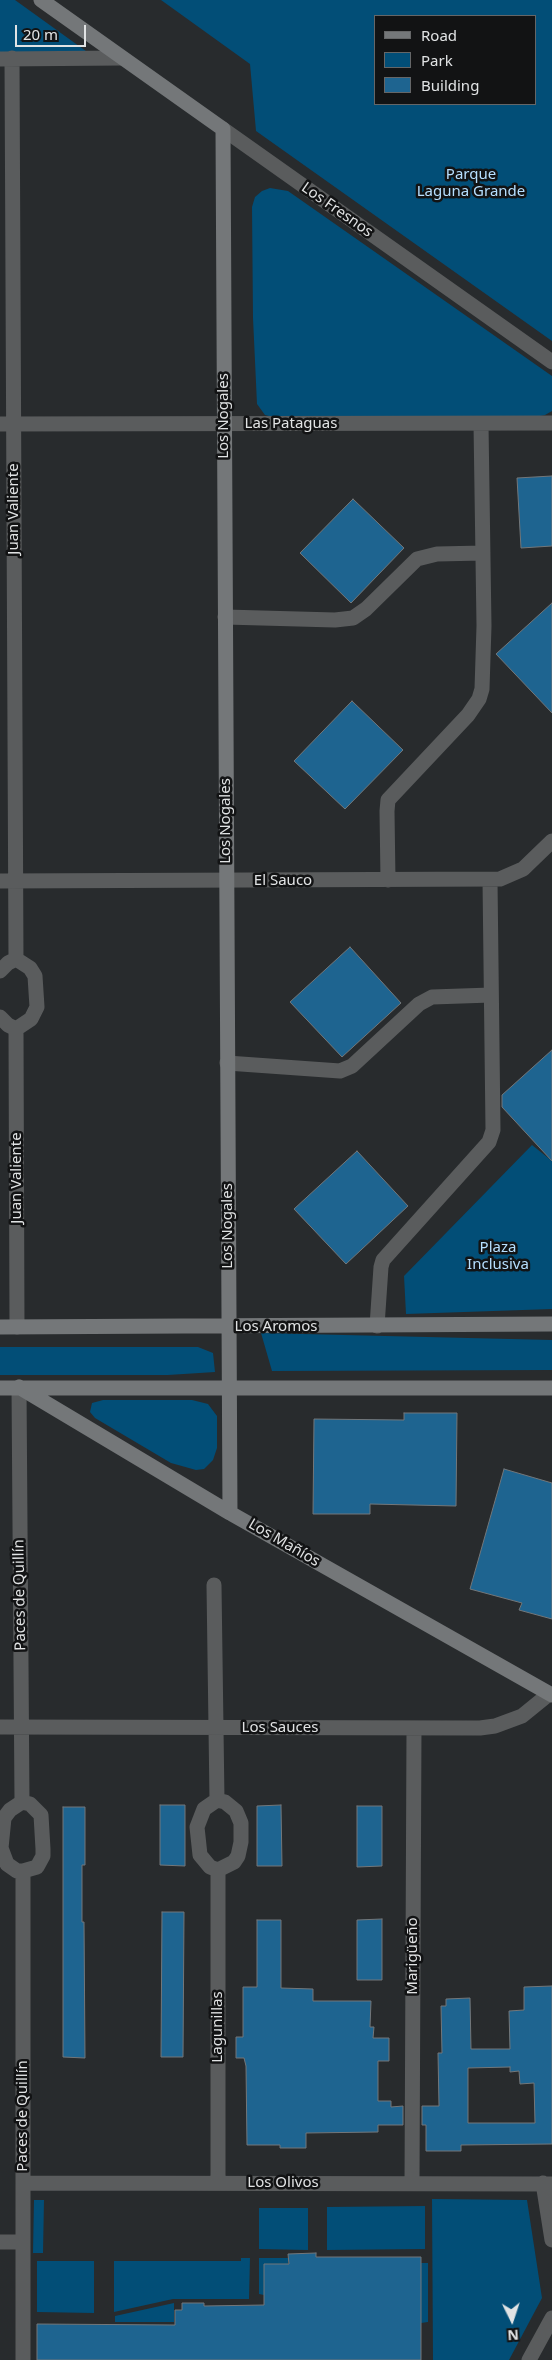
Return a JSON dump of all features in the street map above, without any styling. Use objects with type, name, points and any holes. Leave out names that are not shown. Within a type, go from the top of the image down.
[{"type":"street","name":"Los Fresnos","points":[[41,0],[552,362]]},
{"type":"street","points":[[6,59],[122,58]]},
{"type":"street","name":"Juan Valiente","points":[[6,59],[7,424],[16,959]]},
{"type":"street","name":"Los Nogales","points":[[223,129],[230,1513]]},
{"type":"street","name":"Las Pataguas","points":[[7,424],[552,424]]},
{"type":"street","points":[[388,880],[388,800],[474,708],[482,689],[483,553],[481,424]]},
{"type":"street","points":[[225,617],[335,620],[352,618],[366,609],[418,558],[437,554],[483,553]]},
{"type":"street","name":"El Sauco","points":[[0,881],[490,880],[517,874],[552,841]]},
{"type":"street","points":[[377,1326],[383,1260],[490,1138],[493,1130],[490,880]]},
{"type":"street","points":[[0,972],[8,963],[16,959],[30,968],[35,976],[37,993],[35,1013],[25,1025],[16,1029],[8,1025],[0,1017]]},
{"type":"street","points":[[227,1063],[340,1071],[352,1066],[419,1004],[432,997],[491,995]]},
{"type":"street","name":"Juan Valiente","points":[[16,1029],[17,1327]]},
{"type":"street","name":"Los Aromos","points":[[0,1327],[552,1324]]},
{"type":"street","name":"Los Mañíos","points":[[19,1387],[230,1513],[551,1694]]},
{"type":"street","name":"Paces de Quillín","points":[[19,1387],[22,1802]]},
{"type":"street","points":[[0,1388],[552,1388]]},
{"type":"street","points":[[214,1585],[217,1800]]},
{"type":"street","name":"Los Sauces","points":[[0,1727],[414,1728],[495,1726],[522,1716],[551,1694]]},
{"type":"street","name":"Marigüeño","points":[[412,2184],[414,1728]]},
{"type":"street","points":[[217,1800],[225,1802],[236,1811],[241,1823],[242,1842],[234,1862],[218,1870],[210,1867],[200,1855],[197,1827],[204,1809],[217,1800]]},
{"type":"street","points":[[22,1802],[30,1804],[41,1815],[43,1849],[43,1856],[37,1867],[23,1871],[7,1864],[1,1848],[4,1818],[10,1810],[22,1802]]},
{"type":"street","name":"Lagunillas","points":[[218,1870],[218,2183]]},
{"type":"street","name":"Paces de Quillín","points":[[23,1871],[23,2360]]},
{"type":"street","name":"Los Olivos","points":[[23,2183],[547,2184],[552,2240]]},
{"type":"street","points":[[0,2242],[23,2242]]},
{"type":"street","points":[[529,2360],[552,2318]]},
{"type":"green space","points":[[0,0],[15,0],[90,54],[0,54]]},
{"type":"green space","name":"Parque Laguna Grande","points":[[161,0],[552,0],[552,341],[256,131],[250,64]]},
{"type":"green space","points":[[270,188],[288,191],[552,376],[552,411],[536,417],[273,417],[265,415],[257,404],[253,318],[252,207],[255,197],[262,191]]},
{"type":"green space","name":"Plaza Inclusiva","points":[[532,1145],[552,1161],[552,1309],[406,1314],[404,1276]]},
{"type":"green space","points":[[261,1333],[552,1340],[552,1370],[272,1371]]},
{"type":"green space","points":[[0,1347],[198,1347],[213,1353],[215,1372],[168,1375],[0,1375]]},
{"type":"green space","points":[[103,1400],[192,1400],[208,1404],[217,1416],[217,1448],[213,1460],[204,1469],[196,1470],[171,1463],[95,1418],[90,1412],[92,1403]]},
{"type":"green space","points":[[432,2199],[527,2200],[542,2298],[509,2360],[433,2360]]},
{"type":"green space","points":[[34,2200],[44,2200],[43,2253],[33,2253]]},
{"type":"green space","points":[[425,2206],[425,2249],[327,2250],[327,2207]]},
{"type":"green space","points":[[259,2208],[308,2208],[308,2250],[259,2249]]},
{"type":"green space","points":[[241,2258],[250,2258],[249,2299],[173,2299],[114,2312],[114,2261],[241,2261]]},
{"type":"green space","points":[[259,2258],[288,2258],[288,2264],[264,2264],[264,2295],[259,2294]]},
{"type":"green space","points":[[37,2261],[94,2261],[94,2313],[37,2312]]},
{"type":"green space","points":[[421,2263],[428,2263],[428,2322],[421,2323]]},
{"type":"green space","points":[[174,2303],[174,2322],[115,2322],[115,2316]]},
{"type":"building","points":[[552,476],[552,546],[521,548],[517,478]]},
{"type":"building","points":[[353,499],[404,548],[351,603],[300,553]]},
{"type":"building","points":[[552,603],[552,713],[496,654]]},
{"type":"building","points":[[352,701],[403,750],[345,809],[294,761]]},
{"type":"building","points":[[350,947],[401,1003],[342,1057],[290,1002]]},
{"type":"building","points":[[552,1050],[552,1161],[502,1107],[502,1095]]},
{"type":"building","points":[[357,1151],[408,1206],[346,1264],[294,1209]]},
{"type":"building","points":[[404,1413],[457,1413],[456,1506],[370,1504],[370,1514],[313,1514],[314,1419],[404,1420]]},
{"type":"building","points":[[504,1469],[552,1483],[552,1619],[519,1610],[522,1603],[470,1589]]},
{"type":"building","points":[[160,1805],[185,1805],[185,1866],[160,1865]]},
{"type":"building","points":[[281,1805],[282,1866],[257,1866],[257,1806]]},
{"type":"building","points":[[357,1806],[382,1806],[382,1866],[357,1867]]},
{"type":"building","points":[[63,1807],[85,1807],[85,1865],[82,1865],[82,1922],[84,1922],[85,2058],[63,2057]]},
{"type":"building","points":[[162,1912],[184,1912],[183,2057],[161,2057]]},
{"type":"building","points":[[382,1919],[382,1980],[357,1980],[357,1920]]},
{"type":"building","points":[[257,1920],[281,1920],[281,1988],[313,1989],[313,2001],[371,2001],[370,2027],[374,2027],[373,2038],[389,2038],[389,2061],[378,2061],[378,2101],[391,2101],[391,2107],[403,2106],[403,2125],[378,2125],[378,2132],[306,2133],[306,2148],[280,2148],[280,2145],[247,2145],[246,2066],[244,2058],[236,2058],[236,2037],[243,2037],[243,1987],[257,1987]]},
{"type":"building","points":[[552,1986],[552,2144],[461,2145],[461,2151],[426,2151],[426,2125],[422,2125],[422,2106],[439,2106],[438,2053],[442,2053],[441,2006],[446,2006],[446,1999],[470,1998],[471,2049],[510,2049],[509,2011],[524,2010],[524,1987]],"holes":[[[510,2067],[510,2072],[519,2071],[520,2084],[534,2083],[535,2123],[468,2123],[468,2068]]]},
{"type":"building","points":[[316,2253],[316,2257],[421,2257],[421,2360],[37,2360],[37,2324],[175,2325],[175,2310],[182,2310],[182,2303],[204,2303],[204,2306],[264,2305],[264,2264],[289,2264],[288,2254]]}]
